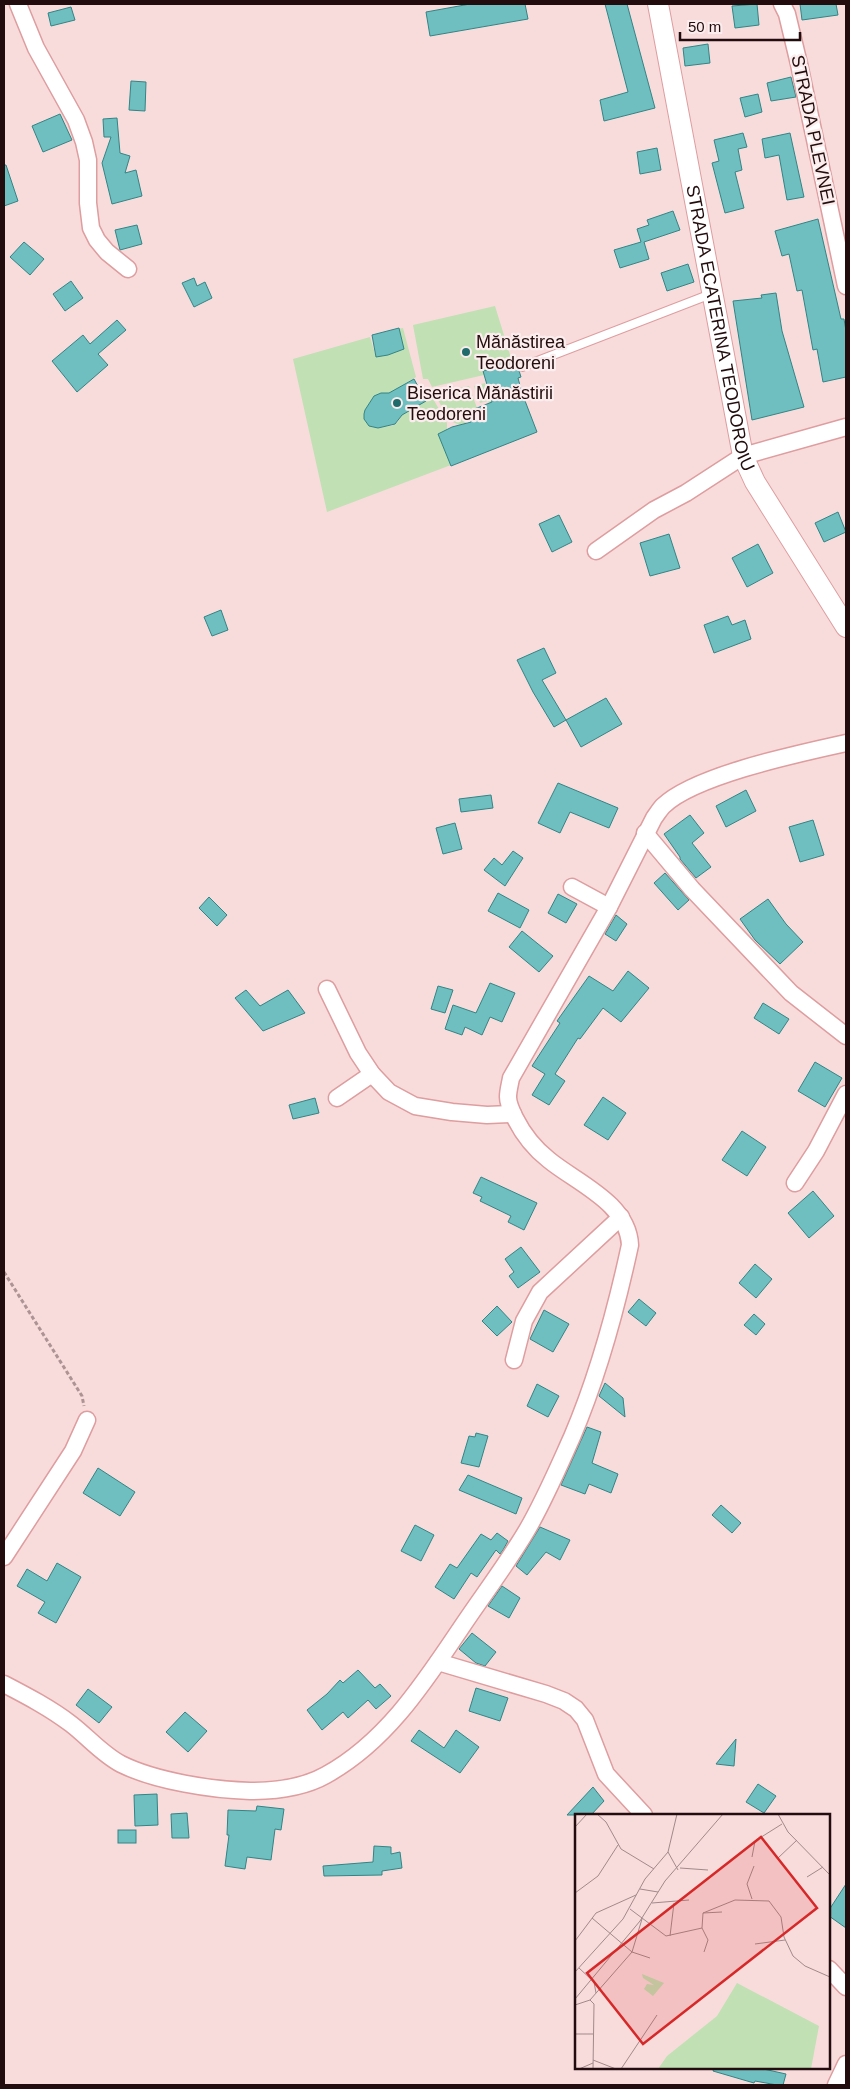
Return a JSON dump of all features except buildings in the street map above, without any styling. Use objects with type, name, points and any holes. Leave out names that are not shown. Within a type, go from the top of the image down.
[{"type":"street","points":[[18,4],[36,48],[76,120],[84,142],[88,160],[88,203],[91,228],[97,240],[107,252],[128,269]]},
{"type":"street","name":"STRADA ECATERINA TEODOROIU","points":[[658,4],[743,456],[755,482],[846,627]]},
{"type":"street","name":"STRADA PLEVNEI","points":[[782,4],[787,14],[799,64],[846,286]]},
{"type":"street","points":[[596,551],[654,510],[686,493],[743,456],[846,427]]},
{"type":"street","points":[[4,1684],[49,1709],[118,1762],[140,1772],[202,1785],[251,1791],[300,1785],[326,1775],[347,1761],[390,1724],[438,1662],[500,1573],[528,1527],[572,1437],[591,1388],[630,1245],[630,1232],[621,1217],[603,1199],[548,1159],[534,1146],[519,1126],[508,1098],[511,1078],[609,906],[645,833],[664,805],[708,781],[800,753],[846,743]]},
{"type":"street","points":[[645,833],[692,889],[791,993],[846,1036]]},
{"type":"street","points":[[572,887],[609,906]]},
{"type":"street","points":[[327,989],[358,1052],[372,1074],[389,1092],[415,1106],[487,1115],[513,1114]]},
{"type":"street","points":[[337,1098],[372,1074]]},
{"type":"street","points":[[794,1183],[816,1151],[846,1094]]},
{"type":"street","points":[[514,1360],[524,1321],[540,1292],[621,1217]]},
{"type":"street","points":[[4,1557],[73,1450],[87,1420]]},
{"type":"street","points":[[438,1662],[546,1694],[564,1701],[576,1709],[585,1720],[606,1774],[643,1814]]},
{"type":"street","points":[[830,1970],[846,1987]]},
{"type":"street","points":[[836,2085],[846,2064]]},
{"type":"lane","points":[[522,367],[712,293]]},
{"type":"path","points":[[4,1272],[82,1396],[87,1420]]},
{"type":"green space","points":[[495,306],[511,358],[486,366],[487,370],[483,371],[484,375],[432,387],[428,379],[423,379],[413,325]]},
{"type":"green space","points":[[403,328],[416,377],[388,394],[381,393],[374,396],[365,410],[364,419],[373,427],[392,426],[398,422],[401,416],[432,397],[447,423],[447,430],[438,434],[451,465],[327,512],[293,359],[370,337],[376,357],[396,352],[398,329]]},
{"type":"green space","points":[[485,383],[487,389],[491,388],[493,415],[488,401],[480,403],[474,386]]},
{"type":"green space","points":[[469,386],[477,408],[471,420],[460,425],[450,421],[434,393]]},
{"type":"place","name":"Mănăstirea Teodoreni","points":[[466,352]]},
{"type":"place","name":"Biserica Mănăstirii Teodoreni","points":[[397,403]]}]
